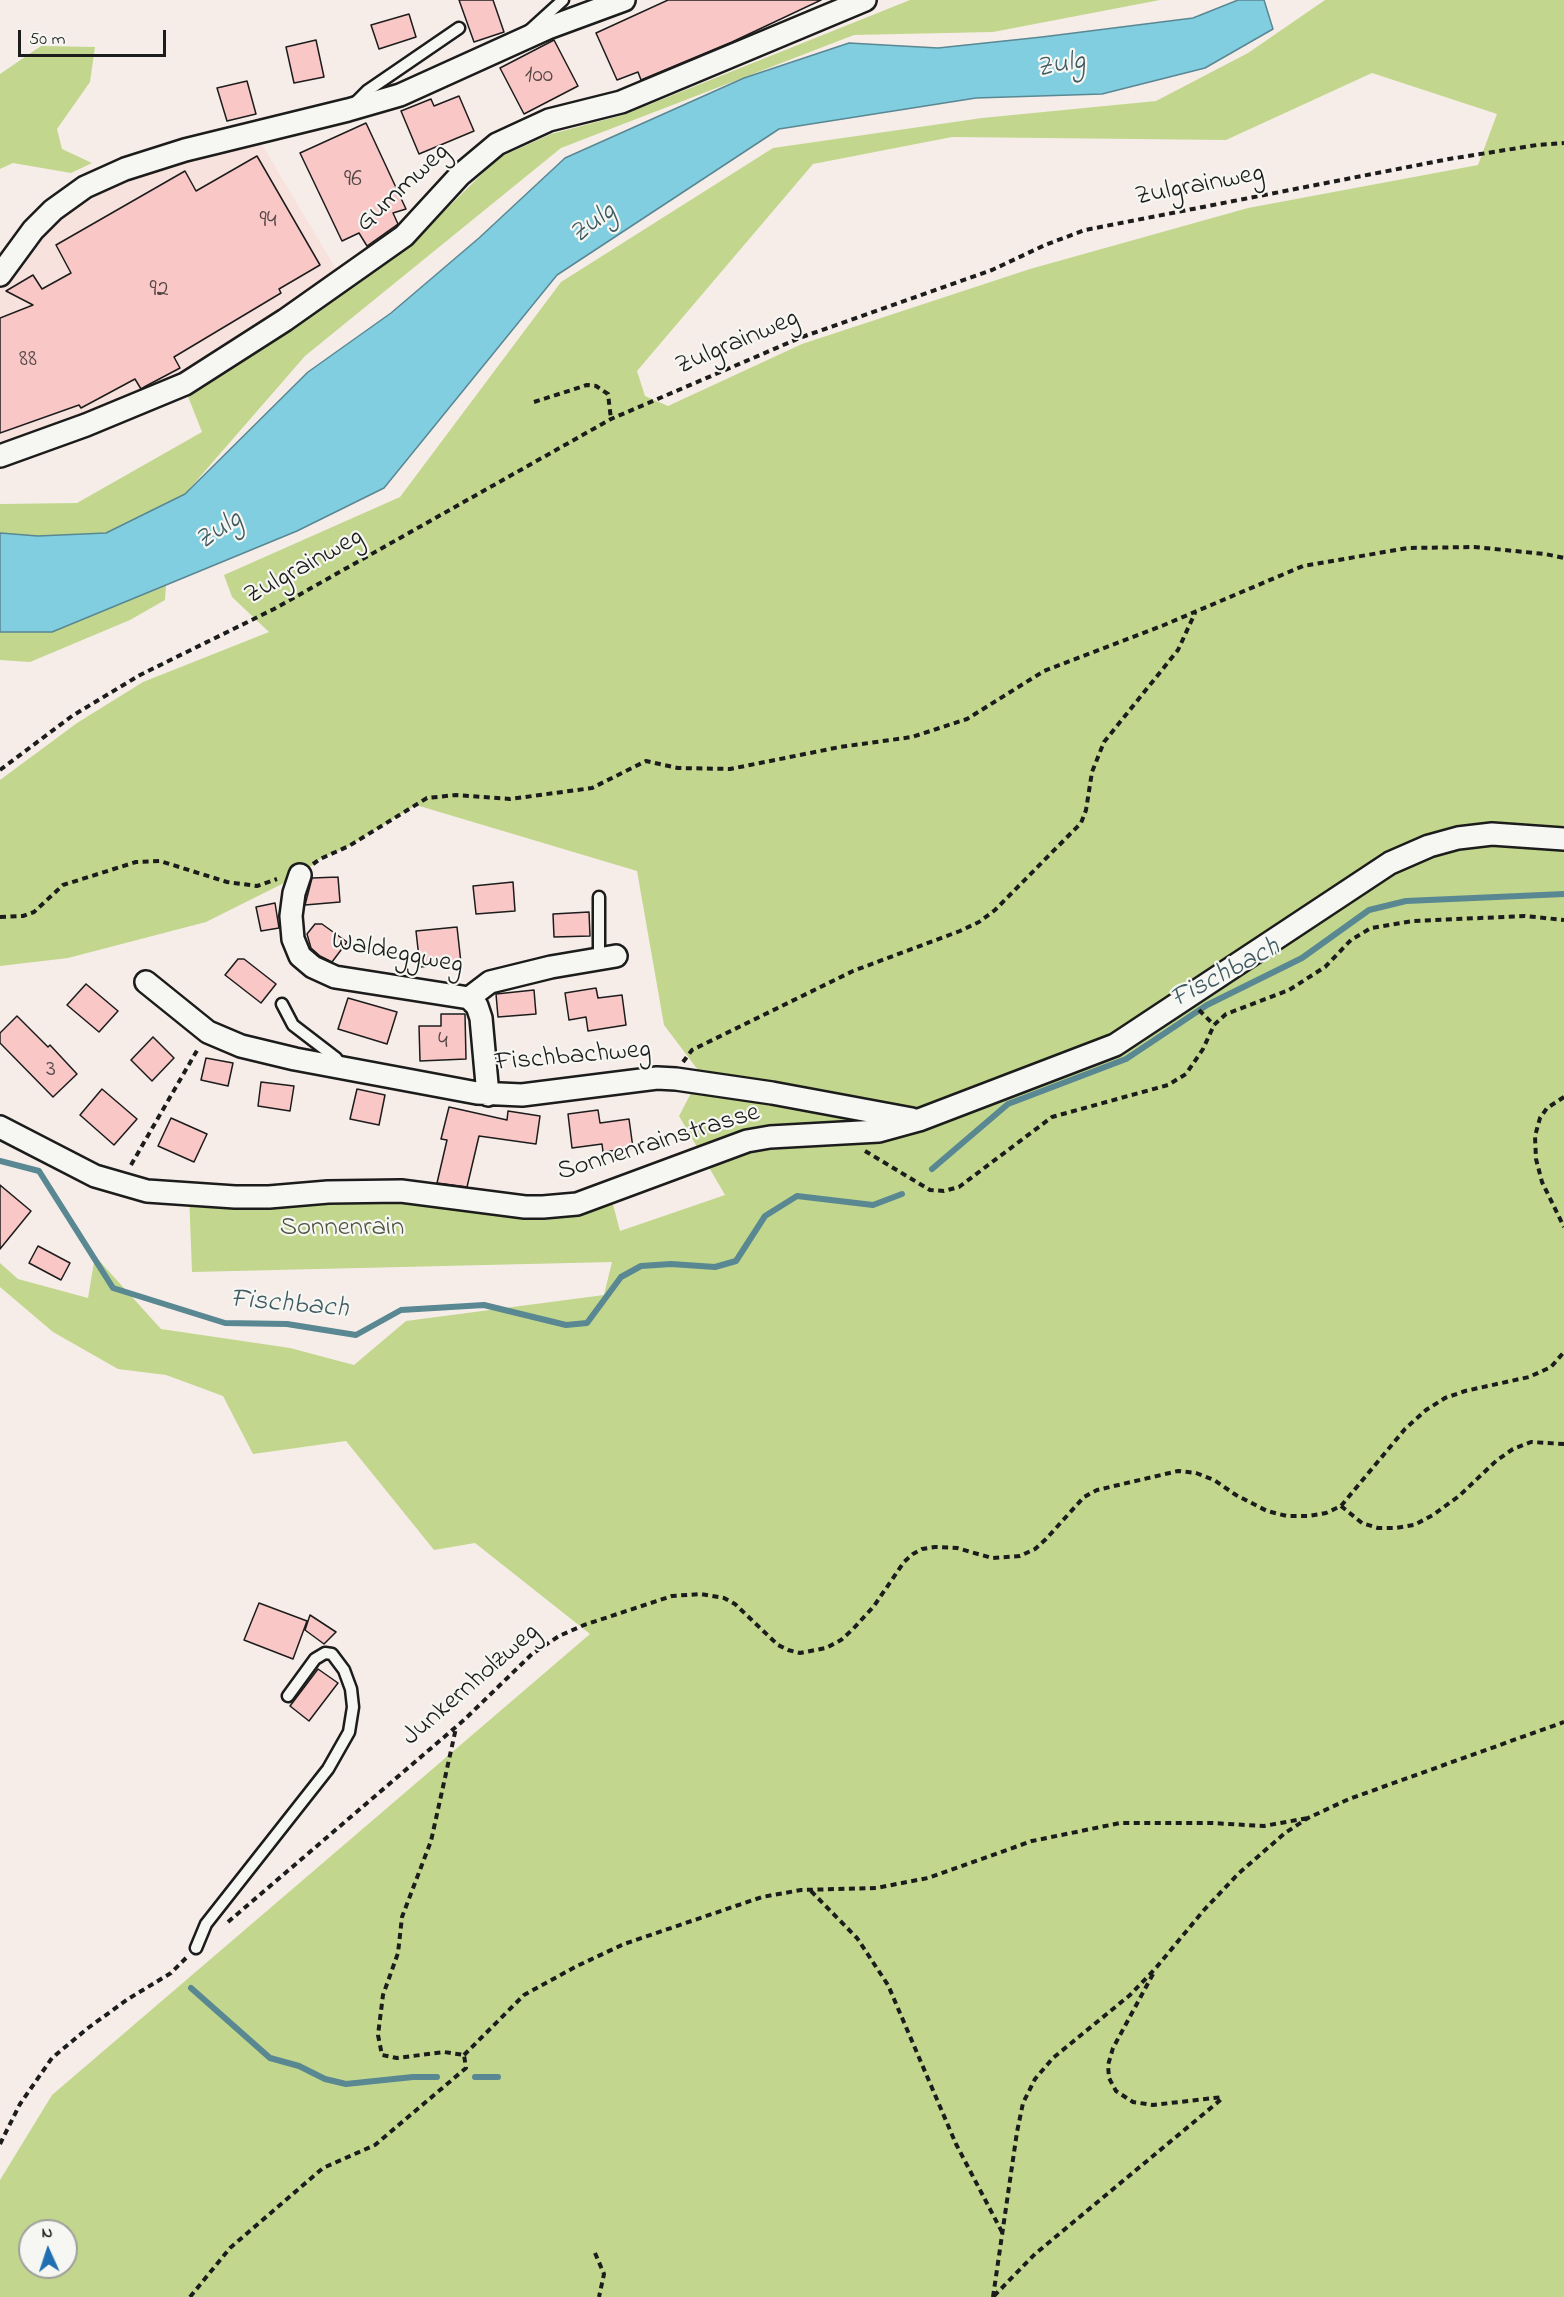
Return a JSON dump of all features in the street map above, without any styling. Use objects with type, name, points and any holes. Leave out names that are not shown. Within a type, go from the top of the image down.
[{"type":"street","points":[[0,275],[33,230],[52,210],[85,187],[125,169],[185,150],[348,110],[417,89],[527,38],[624,0]]},
{"type":"street","name":"Gummweg","points":[[0,456],[86,425],[185,384],[285,320],[404,236],[460,175],[497,144],[549,120],[621,102],[865,0]]},
{"type":"street","name":"Sonnenrainstrasse","points":[[0,1127],[95,1176],[147,1191],[269,1197],[328,1192],[401,1191],[543,1208],[577,1204],[747,1141],[770,1137],[879,1131],[919,1120],[1115,1045],[1390,863],[1419,850],[1458,838],[1492,834],[1564,839]]},
{"type":"street","name":"Waldeggweg","points":[[293,876],[292,927],[296,949],[300,956],[313,967],[335,977],[469,998],[477,1006],[481,1018],[488,1095]]},
{"type":"street","points":[[469,998],[490,982],[607,957]]},
{"type":"street","name":"Fischbachweg","points":[[146,982],[208,1032],[221,1039],[284,1057],[488,1095],[522,1095],[657,1078],[676,1079],[772,1093],[919,1120]]},
{"type":"lane","points":[[527,38],[531,28],[563,0]]},
{"type":"lane","points":[[348,110],[367,91],[459,28]]},
{"type":"lane","points":[[599,897],[607,957]]},
{"type":"lane","points":[[282,1004],[293,1025],[336,1058],[344,1068]]},
{"type":"lane","points":[[196,1948],[206,1924],[328,1769],[350,1732],[353,1707],[351,1689],[340,1661],[332,1654],[325,1653],[315,1659],[288,1696]]},
{"type":"path","name":"Zulgrainweg","points":[[0,770],[72,716],[140,675],[274,609],[611,419],[802,337],[992,270],[1045,245],[1085,230],[1449,159],[1564,143]]},
{"type":"path","points":[[534,402],[587,385],[596,386],[608,394],[611,419]]},
{"type":"path","points":[[0,917],[23,916],[34,912],[63,885],[136,862],[160,861],[227,882],[257,886],[293,876],[320,859],[349,846],[427,798],[456,795],[510,799],[592,788],[646,761],[678,768],[730,768],[840,747],[912,737],[968,719],[1044,671],[1303,566],[1407,548],[1474,547],[1564,558]]},
{"type":"path","points":[[676,1079],[684,1060],[692,1050],[853,971],[960,931],[979,922],[995,910],[1081,823],[1086,810],[1092,772],[1104,742],[1178,650],[1196,611]]},
{"type":"path","points":[[861,1149],[930,1190],[944,1191],[959,1187],[1052,1117],[1168,1085],[1186,1074],[1203,1049],[1214,1024],[1226,1014],[1289,990],[1326,967],[1351,940],[1371,928],[1413,921],[1525,916],[1564,920]]},
{"type":"path","points":[[127,1172],[205,1038]]},
{"type":"path","points":[[1564,1097],[1546,1108],[1540,1118],[1535,1136],[1536,1159],[1542,1182],[1564,1227]]},
{"type":"path","points":[[1564,1352],[1551,1367],[1529,1377],[1465,1391],[1445,1398],[1426,1410],[1405,1429],[1341,1506],[1362,1523],[1378,1528],[1396,1528],[1413,1524],[1433,1515],[1459,1496],[1496,1461],[1513,1449],[1531,1442],[1564,1444]]},
{"type":"path","name":"Junkernholzweg","points":[[223,1928],[456,1727],[532,1654],[552,1640],[601,1618],[672,1596],[700,1594],[724,1598],[746,1612],[778,1645],[800,1653],[814,1651],[841,1640],[853,1629],[874,1606],[904,1562],[913,1554],[922,1549],[935,1547],[957,1548],[992,1558],[1020,1556],[1035,1549],[1084,1497],[1097,1490],[1178,1471],[1196,1473],[1214,1480],[1236,1495],[1267,1511],[1287,1516],[1326,1513],[1341,1506]]},
{"type":"path","points":[[993,2297],[1023,2103],[1035,2079],[1053,2058],[1130,1995],[1155,1970],[1204,1910],[1238,1874],[1285,1833],[1308,1818],[1349,1799],[1564,1722]]},
{"type":"path","points":[[456,1727],[431,1841],[402,1917],[398,1953],[383,1995],[378,2035],[382,2055],[397,2058],[444,2052],[464,2055]]},
{"type":"path","points":[[464,2055],[524,1995],[615,1948],[762,1897],[810,1890],[876,1888],[928,1878],[1032,1841],[1120,1823],[1212,1823],[1263,1826],[1308,1818]]},
{"type":"path","points":[[810,1890],[857,1938],[888,1985],[956,2144],[1002,2233]]},
{"type":"path","points":[[0,2145],[20,2104],[52,2058],[128,1999],[171,1973],[196,1948]]},
{"type":"path","points":[[993,2297],[1035,2254],[1224,2097],[1154,2106],[1133,2102],[1116,2091],[1109,2078],[1108,2065],[1113,2048],[1155,1970]]},
{"type":"path","points":[[190,2297],[230,2248],[322,2168],[375,2145],[431,2099],[466,2068],[464,2055]]},
{"type":"path","points":[[595,2253],[604,2274],[604,2282],[598,2297]]},
{"type":"shaded area","points":[[258,138],[345,284],[175,384],[0,448],[0,284],[64,210],[122,175]]},
{"type":"green space","points":[[910,0],[1160,0],[993,32],[854,35],[561,148],[305,356],[185,494],[106,533],[38,536],[0,533],[0,504],[77,503],[202,432],[187,394],[408,247],[498,158],[551,134],[623,115]]},
{"type":"green space","name":"Sonnenrain","points":[[1325,0],[1564,0],[1564,2297],[0,2297],[0,2180],[52,2095],[590,1634],[475,1543],[434,1550],[346,1441],[253,1454],[223,1396],[166,1375],[118,1369],[53,1332],[0,1287],[0,1263],[18,1279],[88,1298],[95,1256],[161,1329],[290,1348],[354,1365],[406,1321],[604,1295],[612,1262],[192,1272],[189,1194],[328,1192],[525,1207],[610,1193],[620,1231],[725,1195],[679,1116],[701,1074],[664,1025],[637,871],[416,805],[349,846],[320,859],[300,875],[206,922],[68,958],[0,966],[0,780],[77,723],[143,682],[269,632],[232,597],[224,575],[400,497],[561,282],[773,148],[982,118],[1156,101],[1248,53]],"holes":[[[1372,73],[1497,114],[1478,165],[1248,208],[1030,269],[802,344],[668,406],[645,396],[637,371],[813,164],[952,137],[1226,140]]]},
{"type":"green space","points":[[41,46],[95,47],[90,82],[57,129],[62,149],[92,163],[71,173],[13,163],[0,169],[0,74]]},
{"type":"green space","points":[[166,585],[165,600],[130,620],[30,662],[0,660],[0,632],[52,632]]},
{"type":"water","name":"Zulg","points":[[1238,0],[1264,0],[1273,29],[1205,68],[1102,94],[976,98],[779,129],[557,275],[384,488],[297,531],[52,632],[0,632],[0,533],[38,536],[106,533],[185,494],[308,372],[391,313],[479,238],[565,158],[744,78],[849,43],[938,48],[1042,37],[1193,18]]},
{"type":"building","points":[[459,0],[493,0],[504,32],[474,42]]},
{"type":"building","points":[[668,0],[821,0],[732,42],[641,80],[638,72],[617,80],[596,33]]},
{"type":"building","points":[[409,14],[416,37],[379,49],[371,25]]},
{"type":"building","points":[[316,40],[324,77],[294,83],[286,47]]},
{"type":"building","points":[[554,40],[578,86],[524,114],[500,68]]},
{"type":"building","points":[[247,81],[256,114],[227,121],[217,88]]},
{"type":"building","points":[[459,96],[474,131],[419,154],[401,111],[431,99],[434,106]]},
{"type":"building","points":[[366,123],[406,209],[393,213],[398,224],[367,246],[359,233],[342,241],[300,153]]},
{"type":"building","points":[[257,156],[320,265],[279,289],[281,293],[174,357],[180,368],[141,389],[135,379],[81,408],[79,405],[0,433],[0,318],[33,305],[6,291],[33,275],[42,289],[71,273],[56,245],[185,171],[196,191]]},
{"type":"building","points":[[338,877],[340,902],[305,905],[312,878]]},
{"type":"building","points":[[513,882],[515,911],[476,914],[473,886]]},
{"type":"building","points":[[275,903],[279,928],[261,931],[256,907]]},
{"type":"building","points":[[589,912],[590,936],[554,937],[553,914]]},
{"type":"building","points":[[315,924],[322,924],[347,942],[332,962],[311,948],[307,934]]},
{"type":"building","points":[[457,927],[461,963],[420,967],[416,931]]},
{"type":"building","points":[[238,959],[244,959],[276,984],[261,1003],[225,975]]},
{"type":"building","points":[[86,984],[118,1011],[99,1032],[67,1005]]},
{"type":"building","points":[[596,988],[598,998],[622,995],[626,1025],[588,1031],[586,1017],[569,1020],[565,993]]},
{"type":"building","points":[[534,990],[536,1014],[498,1017],[496,994]]},
{"type":"building","points":[[348,998],[397,1012],[387,1044],[338,1029]]},
{"type":"building","points":[[441,1014],[465,1014],[466,1059],[420,1061],[419,1026],[441,1026]]},
{"type":"building","points":[[17,1016],[48,1047],[50,1045],[77,1074],[53,1097],[0,1043],[0,1033]]},
{"type":"building","points":[[153,1037],[174,1058],[152,1081],[131,1060]]},
{"type":"building","points":[[206,1058],[233,1063],[228,1086],[201,1080]]},
{"type":"building","points":[[261,1082],[294,1086],[290,1111],[258,1106]]},
{"type":"building","points":[[102,1089],[137,1119],[114,1145],[80,1115]]},
{"type":"building","points":[[357,1089],[385,1095],[379,1125],[350,1119]]},
{"type":"building","points":[[449,1107],[507,1120],[508,1111],[540,1116],[536,1144],[479,1136],[467,1187],[437,1183],[447,1140],[441,1139]]},
{"type":"building","points":[[598,1110],[600,1123],[629,1119],[633,1148],[603,1152],[602,1144],[572,1148],[568,1114]]},
{"type":"building","points":[[171,1118],[207,1134],[194,1162],[158,1146]]},
{"type":"building","points":[[0,1185],[31,1211],[0,1249]]},
{"type":"building","points":[[38,1246],[70,1263],[61,1280],[29,1263]]},
{"type":"building","points":[[259,1603],[307,1621],[293,1659],[244,1640]]},
{"type":"building","points":[[310,1615],[336,1632],[324,1644],[305,1630]]},
{"type":"building","points":[[318,1669],[338,1683],[309,1721],[290,1706]]},
{"type":"waterway","name":"Fischbach","points":[[932,1169],[1008,1104],[1126,1059],[1207,1005],[1302,958],[1369,910],[1406,901],[1564,894]]},
{"type":"waterway","name":"Fischbach","points":[[0,1161],[39,1171],[113,1288],[225,1323],[287,1324],[356,1335],[401,1310],[484,1305],[566,1325],[587,1323],[621,1277],[641,1266],[671,1264],[715,1267],[736,1261],[765,1216],[797,1196],[873,1205],[902,1194]]},
{"type":"waterway","points":[[191,1988],[270,2058],[299,2066],[325,2079],[346,2084],[413,2077],[437,2077]]},
{"type":"waterway","points":[[475,2077],[498,2077]]}]
